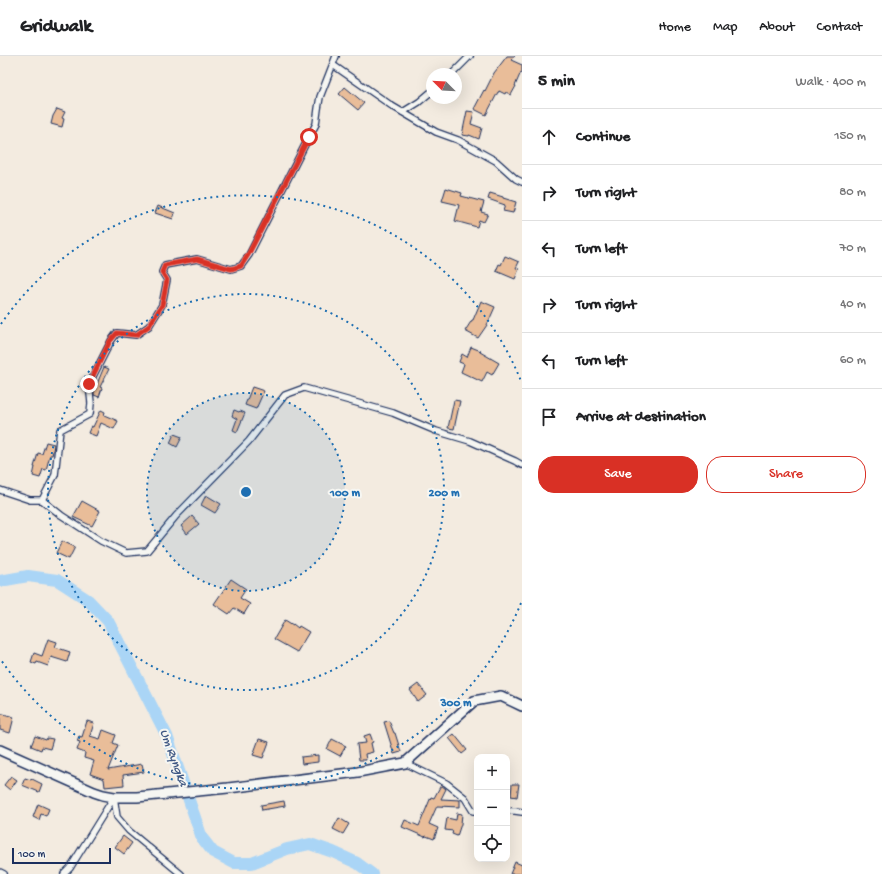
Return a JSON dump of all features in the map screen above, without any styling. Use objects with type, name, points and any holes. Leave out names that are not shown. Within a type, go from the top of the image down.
[{"type":"highway","points":[[0,750],[94,792],[114,797],[137,797],[228,788],[358,772],[405,763],[474,701],[501,696],[522,706]]},
{"type":"street","points":[[42,500],[55,475],[60,430],[90,414],[91,403],[89,384],[110,341],[117,333],[136,335],[149,326],[162,305],[167,280],[162,272],[165,265],[197,259],[231,269],[241,266],[316,124],[320,97],[336,56]]},
{"type":"street","points":[[458,68],[470,56]]},
{"type":"street","points":[[333,65],[403,112],[436,132],[458,140],[496,162],[516,179],[522,182]]},
{"type":"street","points":[[403,112],[426,96]]},
{"type":"street","points":[[0,490],[30,500],[42,500],[61,515],[101,541],[126,553],[147,551],[176,516],[249,441],[285,395],[304,388],[393,413],[436,431],[470,441],[522,465]]},
{"type":"street","points":[[405,763],[446,784],[465,798],[474,811]]},
{"type":"street","points":[[64,874],[70,868],[114,797]]},
{"type":"street","points":[[114,797],[117,817],[129,831],[181,874]]},
{"type":"street","points":[[510,811],[522,812]]},
{"type":"street","points":[[0,872],[4,874]]},
{"type":"building","points":[[507,56],[515,56],[511,60],[522,65],[522,73],[521,72],[511,95],[506,92],[505,94],[499,91],[486,115],[474,109],[494,73]]},
{"type":"building","points":[[345,87],[364,103],[358,110],[339,94]]},
{"type":"building","points":[[57,109],[65,112],[62,118],[64,119],[62,127],[51,124]]},
{"type":"building","points":[[467,111],[474,112],[471,124],[482,128],[479,139],[469,135],[462,135]]},
{"type":"building","points":[[446,188],[462,193],[461,196],[484,202],[481,212],[488,214],[484,222],[479,220],[477,227],[455,221],[459,205],[442,201]]},
{"type":"building","points":[[490,193],[516,202],[513,213],[503,211],[505,205],[488,199]]},
{"type":"building","points":[[158,206],[175,213],[173,219],[155,213]]},
{"type":"building","points":[[505,256],[519,262],[516,268],[519,269],[515,279],[496,271],[499,264],[501,265]]},
{"type":"building","points":[[481,301],[495,307],[487,325],[478,338],[465,331],[473,320]]},
{"type":"building","points":[[471,347],[481,351],[480,352],[499,363],[492,375],[487,372],[482,382],[461,372],[464,364],[459,362],[462,354],[467,357]]},
{"type":"building","points":[[104,367],[109,369],[100,387],[102,388],[99,397],[94,395],[94,391]]},
{"type":"building","points":[[252,387],[264,391],[256,409],[245,405]]},
{"type":"building","points":[[454,400],[460,401],[454,429],[448,428]]},
{"type":"building","points":[[101,410],[105,412],[104,415],[118,421],[114,429],[101,423],[96,436],[88,433],[91,426],[93,427]]},
{"type":"building","points":[[234,410],[245,413],[237,432],[233,430],[237,419],[232,416]]},
{"type":"building","points":[[174,434],[182,437],[177,447],[170,443]]},
{"type":"building","points":[[46,442],[54,444],[53,451],[52,455],[50,455],[46,470],[43,469],[40,478],[33,476],[34,467],[38,453],[42,454]]},
{"type":"building","points":[[206,495],[221,504],[215,513],[201,505]]},
{"type":"building","points":[[82,501],[100,511],[92,526],[73,517]]},
{"type":"building","points":[[192,516],[199,524],[187,534],[181,526]]},
{"type":"building","points":[[62,541],[75,547],[69,559],[56,553]]},
{"type":"building","points":[[231,579],[246,589],[240,598],[250,604],[244,614],[234,608],[229,614],[214,604]]},
{"type":"building","points":[[285,620],[298,628],[299,626],[309,632],[297,652],[274,639]]},
{"type":"building","points":[[48,639],[57,642],[55,647],[70,652],[67,662],[51,657],[48,666],[37,662],[36,664],[31,662],[34,653],[42,656]]},
{"type":"building","points":[[418,684],[427,695],[418,702],[410,690]]},
{"type":"building","points":[[0,713],[14,717],[10,733],[0,730]]},
{"type":"building","points":[[87,721],[94,723],[90,736],[100,739],[103,730],[116,735],[113,743],[118,745],[108,770],[142,764],[144,772],[123,775],[124,785],[105,787],[104,779],[90,774],[94,761],[84,758],[85,753],[77,750],[80,742],[77,741],[79,736],[82,737]]},
{"type":"building","points":[[389,721],[395,733],[401,752],[394,754],[384,722]]},
{"type":"building","points":[[370,734],[373,742],[371,743],[373,752],[365,754],[366,760],[359,760],[357,744],[366,743],[364,736]]},
{"type":"building","points":[[454,734],[467,750],[462,754],[449,738]]},
{"type":"building","points":[[35,736],[46,740],[47,738],[53,739],[50,749],[42,747],[41,750],[31,746]]},
{"type":"building","points":[[259,739],[269,742],[263,758],[253,755]]},
{"type":"building","points":[[332,739],[346,746],[340,756],[327,749]]},
{"type":"building","points":[[318,755],[318,762],[302,764],[301,757]]},
{"type":"building","points":[[11,776],[17,780],[10,790],[4,785]]},
{"type":"building","points":[[25,778],[32,779],[42,784],[39,792],[22,785]]},
{"type":"building","points":[[512,784],[519,784],[517,797],[511,796]]},
{"type":"building","points":[[441,785],[446,789],[441,799],[460,800],[460,807],[437,806],[429,824],[438,828],[434,839],[425,837],[402,827],[405,820],[419,826],[431,797],[434,798]]},
{"type":"building","points":[[284,801],[285,806],[262,810],[261,805]]},
{"type":"building","points":[[38,804],[49,809],[46,816],[41,814],[39,820],[33,817]]},
{"type":"building","points":[[457,813],[462,814],[461,824],[457,836],[452,834],[453,831],[445,830],[447,818],[456,820]]},
{"type":"building","points":[[339,818],[349,824],[343,834],[333,829]]},
{"type":"building","points":[[123,836],[132,843],[124,854],[115,847]]},
{"type":"building","points":[[515,862],[522,865],[522,874],[510,874]]},
{"type":"waterway","name":"Um Ryngka","points":[[0,581],[28,576],[57,580],[88,600],[108,621],[167,736],[202,838],[213,852],[234,863],[252,863],[287,849],[310,844],[333,852],[357,863],[372,874]]},
{"type":"route","points":[[89,384],[110,341],[117,333],[136,335],[149,326],[162,305],[167,280],[162,272],[165,265],[197,259],[212,262],[231,269],[241,266],[309,137]]}]
